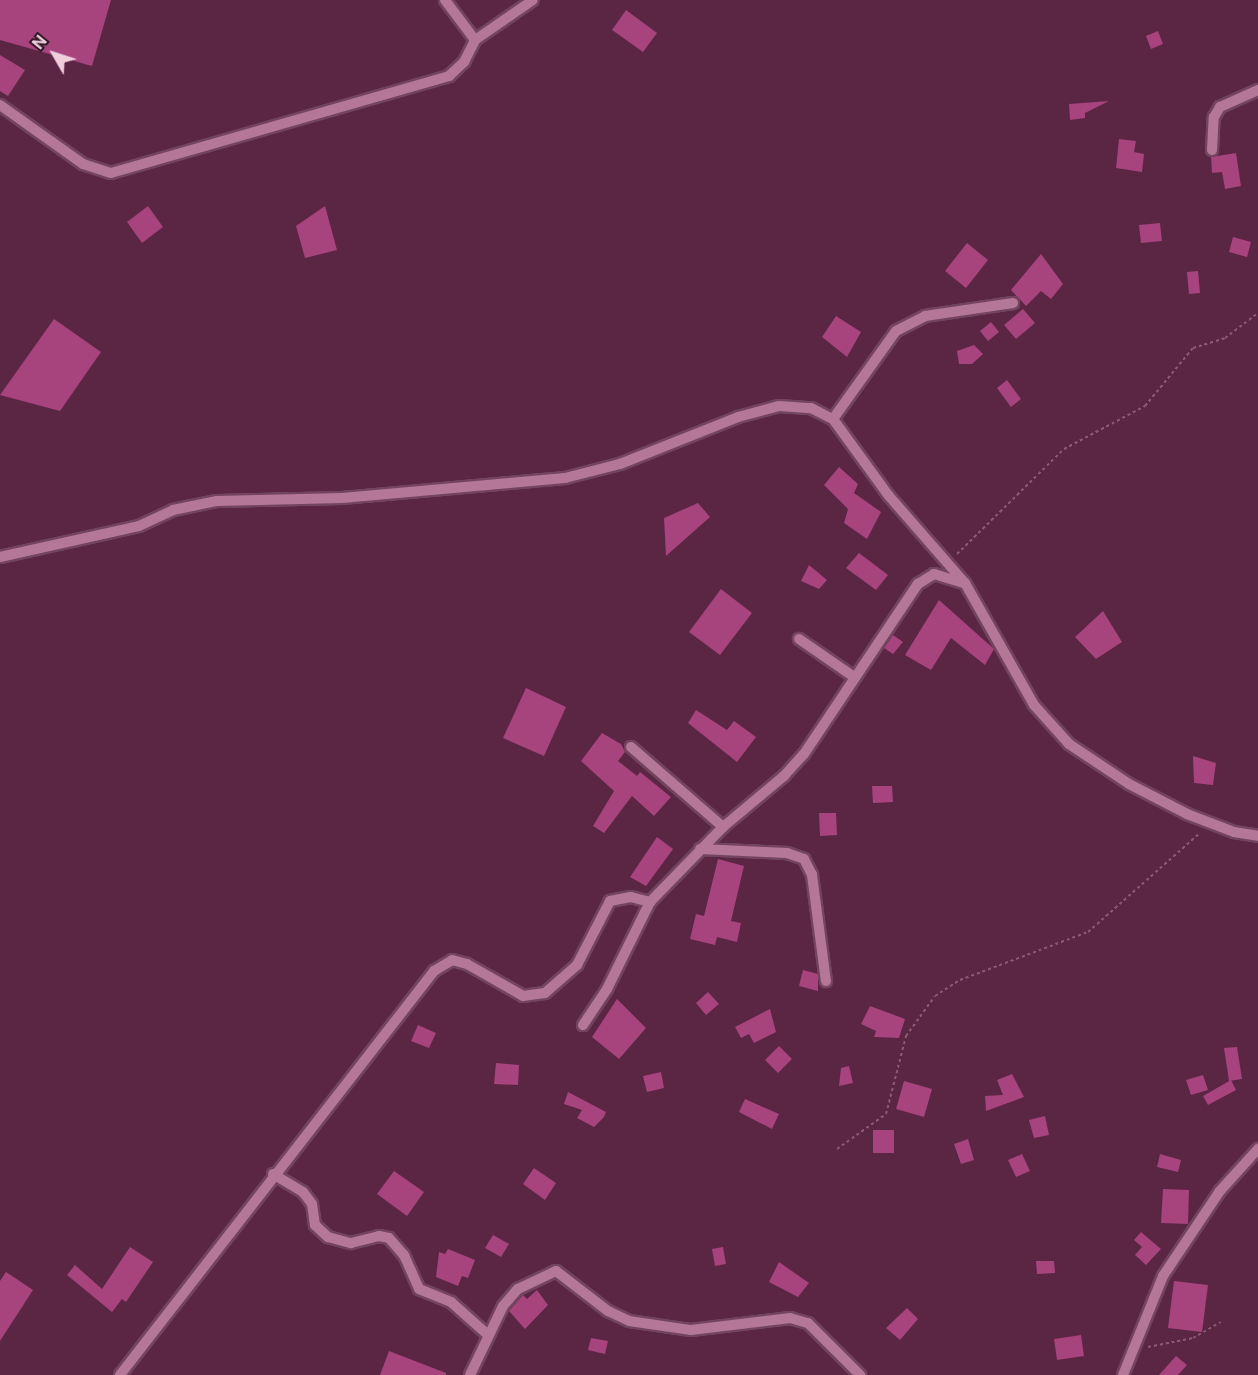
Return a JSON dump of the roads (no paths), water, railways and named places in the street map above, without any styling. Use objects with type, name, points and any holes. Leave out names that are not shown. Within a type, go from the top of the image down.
[{"type":"street","points":[[445,0],[475,40]]},
{"type":"street","points":[[0,105],[83,164],[111,173],[449,76],[464,62],[475,40],[533,0]]},
{"type":"street","points":[[1212,150],[1214,117],[1220,107],[1258,90]]},
{"type":"street","points":[[833,419],[896,331],[925,316],[1013,303]]},
{"type":"street","points":[[0,557],[139,526],[173,510],[217,501],[342,498],[565,478],[620,464],[779,406],[811,408],[833,419],[889,496],[965,583],[1034,705],[1069,744],[1129,784],[1211,824],[1258,836]]},
{"type":"street","points":[[583,1025],[607,988],[650,902],[700,849],[723,827],[763,796],[804,754],[854,677],[925,577],[934,574],[965,583]]},
{"type":"street","points":[[799,639],[854,677]]},
{"type":"street","points":[[631,747],[723,827]]},
{"type":"street","points":[[700,849],[787,853],[804,859],[812,875],[826,981]]},
{"type":"street","points":[[120,1375],[273,1174],[443,963],[467,964],[533,998],[577,965],[610,901],[631,897],[650,902]]},
{"type":"street","points":[[1123,1375],[1163,1276],[1220,1191],[1258,1149]]},
{"type":"street","points":[[273,1174],[303,1192],[312,1204],[315,1225],[328,1237],[351,1243],[380,1236],[388,1238],[404,1255],[419,1289],[451,1302],[488,1335]]},
{"type":"street","points":[[470,1375],[503,1306],[518,1289],[556,1271],[608,1311],[629,1321],[691,1330],[790,1318],[808,1323],[860,1375]]}]
